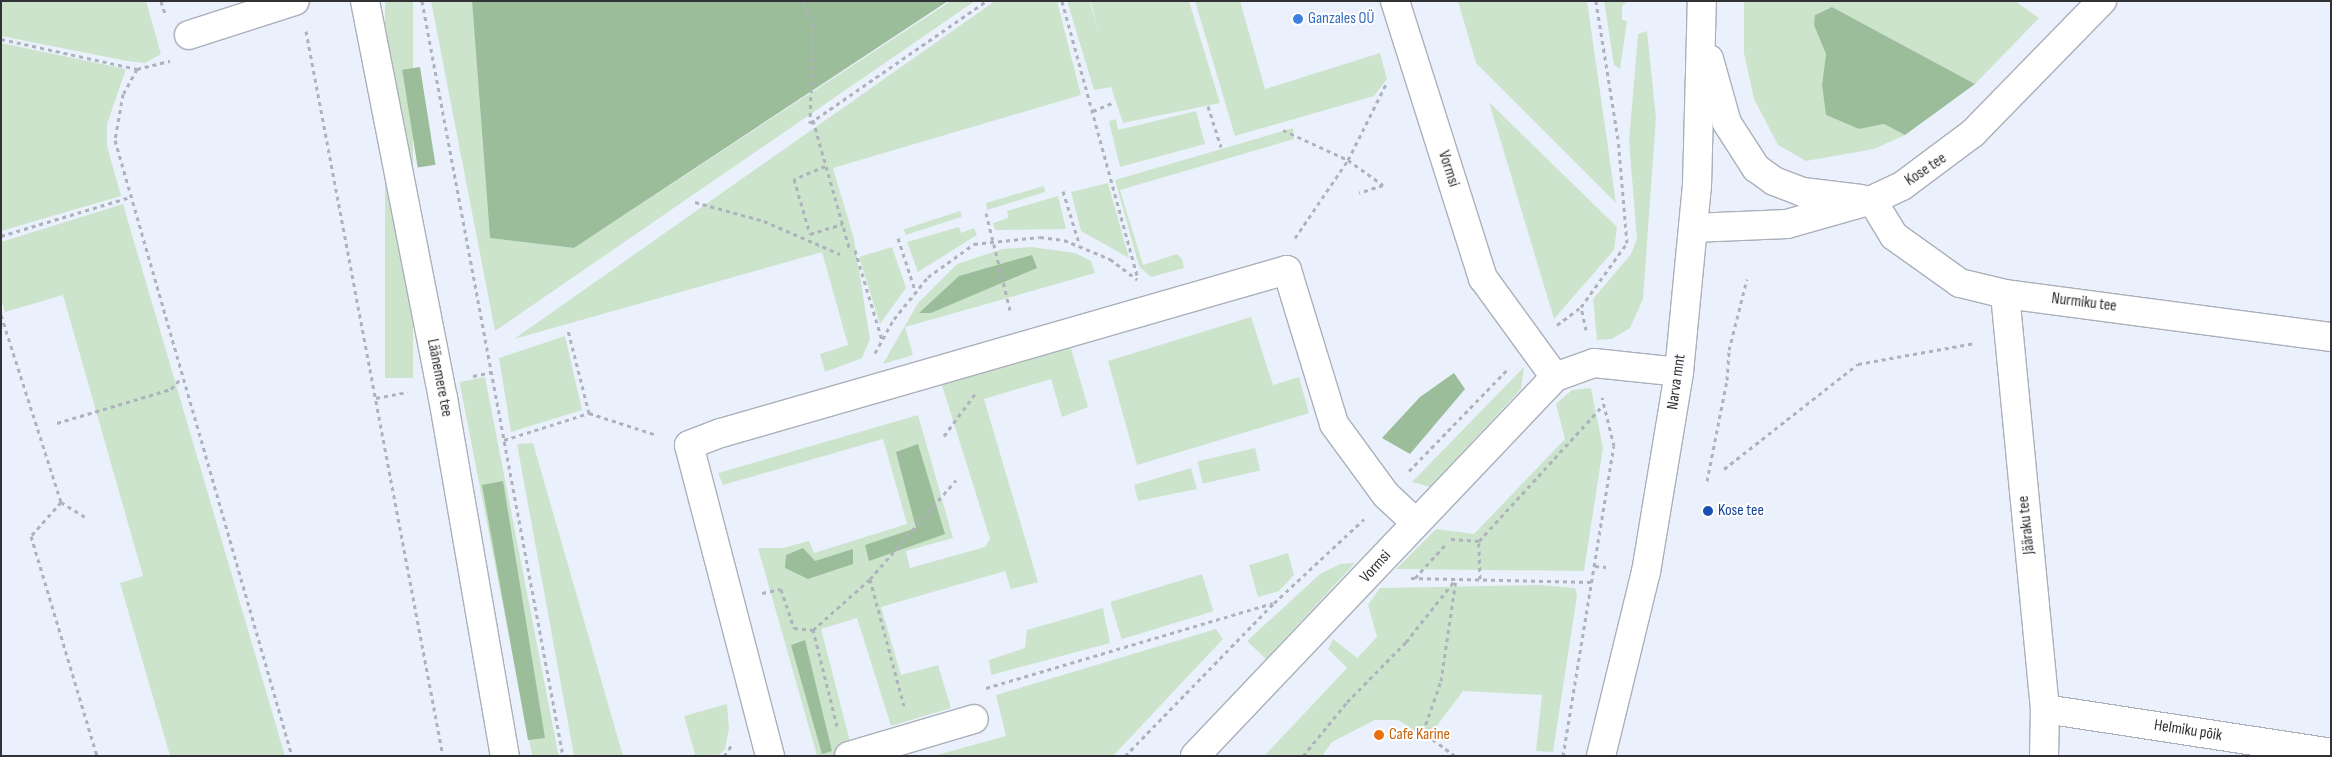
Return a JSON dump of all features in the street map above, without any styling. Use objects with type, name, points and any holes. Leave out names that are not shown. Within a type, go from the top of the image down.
[{"type":"street","name":"Läänemere tee","points":[[364,1],[440,384],[506,756]]},
{"type":"street","name":"Vormsi","points":[[1395,1],[1483,278],[1555,377]]},
{"type":"street","name":"Kose tee","points":[[1693,228],[1787,224],[1872,200],[1950,154],[2102,1]]},
{"type":"street","points":[[189,35],[300,11]]},
{"type":"street","points":[[1701,13],[1727,123],[1750,162],[1789,187],[1872,200]]},
{"type":"street","name":"Narva mnt","points":[[1600,756],[1646,572],[1679,372],[1693,228],[1701,13]]},
{"type":"street","name":"Nurmiku tee","points":[[1872,200],[1894,236],[1960,283],[2005,294],[2331,337]]},
{"type":"street","points":[[770,756],[689,445],[864,389],[1288,270],[1334,424],[1386,495],[1414,522]]},
{"type":"street","name":"Jääraku tee","points":[[2005,294],[2045,709],[2044,756]]},
{"type":"street","name":"Vormsi","points":[[1195,756],[1378,565],[1414,522],[1555,377],[1594,363],[1679,372]]},
{"type":"street","name":"Helmiku põik","points":[[2045,709],[2331,753]]},
{"type":"street","points":[[849,756],[974,719]]},
{"type":"path","points":[[422,1],[563,756]]},
{"type":"path","points":[[803,1],[813,25],[810,123],[986,1]]},
{"type":"path","points":[[1062,1],[1147,310]]},
{"type":"path","points":[[1125,756],[1274,603],[1346,537],[1532,344],[1581,307],[1627,243],[1619,148],[1596,1]]},
{"type":"path","points":[[300,11],[376,398],[443,756]]},
{"type":"path","points":[[1,39],[137,69],[179,59],[189,35]]},
{"type":"path","points":[[137,69],[123,94],[115,140],[292,756]]},
{"type":"path","points":[[1288,270],[1293,241],[1348,160],[1388,79]]},
{"type":"path","points":[[1093,111],[1112,103]]},
{"type":"path","points":[[1208,106],[1221,147]]},
{"type":"path","points":[[813,120],[850,251]]},
{"type":"path","points":[[1283,130],[1348,160],[1383,186],[1359,194]]},
{"type":"path","points":[[825,166],[794,179],[810,234],[842,224]]},
{"type":"path","points":[[1063,191],[1079,244]]},
{"type":"path","points":[[1,236],[130,197]]},
{"type":"path","points":[[695,202],[764,220],[840,254]]},
{"type":"path","points":[[986,213],[1018,346]]},
{"type":"path","points":[[864,389],[882,341],[928,277],[974,244],[1040,236],[1079,244],[1139,281]]},
{"type":"path","points":[[898,238],[916,293]]},
{"type":"path","points":[[855,250],[882,341]]},
{"type":"path","points":[[1707,481],[1727,380],[1728,350],[1747,279]]},
{"type":"path","points":[[1563,756],[1614,446],[1581,307]]},
{"type":"path","points":[[1,315],[62,502],[85,517]]},
{"type":"path","points":[[568,330],[589,412]]},
{"type":"path","points":[[1724,469],[1869,359],[2008,338]]},
{"type":"path","points":[[57,423],[171,389],[183,377]]},
{"type":"path","points":[[944,436],[979,386]]},
{"type":"path","points":[[376,398],[418,390]]},
{"type":"path","points":[[1480,579],[1479,541],[1604,404]]},
{"type":"path","points":[[504,440],[589,412],[689,445]]},
{"type":"path","points":[[730,599],[782,589],[794,628],[813,630],[870,579],[956,480]]},
{"type":"path","points":[[62,502],[31,536],[97,756]]},
{"type":"path","points":[[1415,578],[1453,536],[1479,541]]},
{"type":"path","points":[[1346,537],[1378,565],[1402,578],[1592,582]]},
{"type":"path","points":[[1595,566],[1606,567]]},
{"type":"path","points":[[870,579],[905,710]]},
{"type":"path","points":[[1303,756],[1347,702],[1406,642],[1456,579]]},
{"type":"path","points":[[1455,756],[1423,732],[1441,681],[1456,579]]},
{"type":"path","points":[[974,719],[968,694],[1274,603]]},
{"type":"path","points":[[813,630],[838,730]]},
{"type":"green space","points":[[1,1],[146,1],[161,54],[145,63],[127,61],[1,36]]},
{"type":"green space","points":[[385,1],[413,1],[413,378],[385,378]]},
{"type":"green space","points":[[431,1],[472,1],[490,238],[574,248],[951,1],[975,1],[495,331]]},
{"type":"green space","points":[[472,1],[948,1],[574,248],[490,238]]},
{"type":"green space","points":[[995,1],[1057,1],[1081,95],[833,168],[854,239],[870,339],[862,358],[825,372],[820,354],[848,345],[822,252],[514,339]]},
{"type":"green space","points":[[1067,1],[1090,1],[1098,33],[1091,1],[1189,1],[1220,103],[1123,123],[1111,87],[1094,90]]},
{"type":"green space","points":[[1195,1],[1240,1],[1265,89],[1380,53],[1387,79],[1374,96],[1235,136]]},
{"type":"green space","points":[[1458,1],[1587,1],[1616,203],[1476,63]]},
{"type":"green space","points":[[1604,1],[1628,1],[1622,6],[1622,20],[1627,21],[1620,69],[1614,65]]},
{"type":"green space","points":[[1744,1],[2015,1],[2039,18],[1975,84],[1832,7],[1815,15],[1826,54],[1822,85],[1826,115],[1859,129],[1884,124],[1905,135],[1874,149],[1806,161],[1778,145],[1754,99],[1744,53]]},
{"type":"green space","points":[[1832,7],[1975,84],[1905,135],[1884,124],[1859,129],[1826,115],[1822,85],[1826,54],[1814,25],[1815,15]]},
{"type":"green space","points":[[1647,31],[1656,118],[1643,299],[1630,328],[1612,339],[1597,340],[1593,299],[1631,254],[1637,239],[1629,141],[1638,34]]},
{"type":"green space","points":[[1,43],[126,69],[107,124],[107,146],[121,196],[1,231]]},
{"type":"green space","points":[[420,67],[435,165],[418,168],[402,70]]},
{"type":"green space","points":[[1489,102],[1617,227],[1614,250],[1554,319]]},
{"type":"green space","points":[[1196,111],[1205,144],[1120,167],[1109,121],[1116,119],[1118,130]]},
{"type":"green space","points":[[1293,128],[1294,139],[1120,190],[1143,265],[1177,254],[1182,259],[1184,268],[1151,277],[1139,266],[1115,180]]},
{"type":"green space","points":[[1108,183],[1129,258],[1081,231],[1071,192]]},
{"type":"green space","points":[[1044,186],[1045,192],[987,210],[986,203]]},
{"type":"green space","points":[[1058,196],[1066,229],[995,230],[993,223],[1008,218],[1007,211]]},
{"type":"green space","points":[[123,204],[285,756],[170,756],[120,583],[143,576],[63,295],[5,312],[1,299],[1,242]]},
{"type":"green space","points":[[960,211],[962,217],[906,235],[904,229]]},
{"type":"green space","points":[[959,227],[961,233],[974,228],[977,235],[918,272],[907,242]]},
{"type":"green space","points":[[892,247],[906,288],[880,324],[859,257]]},
{"type":"green space","points":[[1032,247],[1075,253],[1091,261],[1095,273],[905,327],[913,355],[883,364],[918,303],[957,264],[1002,249]]},
{"type":"green space","points":[[1032,255],[1037,268],[931,313],[919,313],[959,276]]},
{"type":"green space","points":[[1251,317],[1273,385],[1299,377],[1309,413],[1137,465],[1108,361]]},
{"type":"green space","points":[[565,336],[582,410],[511,432],[499,358]]},
{"type":"green space","points":[[1070,345],[1088,407],[1062,417],[1051,379],[984,399],[1038,582],[1011,589],[1005,571],[881,607],[901,675],[938,665],[951,708],[891,726],[857,618],[821,629],[851,745],[833,756],[817,756],[758,548],[783,548],[809,541],[814,553],[907,524],[883,439],[723,485],[718,473],[918,415],[953,538],[906,551],[910,568],[985,547],[990,539],[941,382]]},
{"type":"green space","points":[[1524,367],[1521,389],[1430,487],[1412,482]]},
{"type":"green space","points":[[1454,373],[1465,389],[1410,454],[1382,438],[1420,397]]},
{"type":"green space","points":[[485,377],[559,756],[532,756],[459,382]]},
{"type":"green space","points":[[1591,388],[1603,448],[1584,571],[1396,569],[1436,529],[1474,534],[1565,439],[1556,404],[1572,390]]},
{"type":"green space","points":[[533,443],[623,756],[574,756],[517,444]]},
{"type":"green space","points":[[918,444],[945,534],[869,561],[865,545],[916,528],[896,452]]},
{"type":"green space","points":[[1255,448],[1260,470],[1203,484],[1198,461]]},
{"type":"green space","points":[[1191,468],[1197,489],[1138,501],[1134,485]]},
{"type":"green space","points":[[503,481],[545,738],[528,740],[482,485]]},
{"type":"green space","points":[[803,548],[815,561],[853,549],[853,564],[808,579],[785,568],[786,555]]},
{"type":"green space","points":[[1288,553],[1294,575],[1279,591],[1258,597],[1249,565]]},
{"type":"green space","points":[[1355,563],[1266,659],[1247,641],[1320,574],[1340,564]]},
{"type":"green space","points":[[1202,574],[1213,611],[1122,639],[1110,602]]},
{"type":"green space","points":[[1540,585],[1575,588],[1577,596],[1553,752],[1536,751],[1542,695],[1463,691],[1427,739],[1398,720],[1375,720],[1332,742],[1322,756],[1264,756],[1347,668],[1328,649],[1333,639],[1357,658],[1377,637],[1368,605],[1380,588]]},
{"type":"green space","points":[[1103,608],[1110,643],[991,675],[989,660],[1025,648],[1027,630]]},
{"type":"green space","points":[[1216,629],[1223,639],[1113,756],[933,756],[1006,736],[996,695]]},
{"type":"green space","points":[[805,640],[832,751],[822,754],[791,645]]},
{"type":"green space","points":[[727,704],[729,728],[725,749],[718,756],[689,756],[695,754],[684,716]]},
{"type":"place","name":"Ganzales OÜ","points":[[1298,19]]},
{"type":"place","name":"Kose tee","points":[[1708,511]]},
{"type":"place","name":"Cafe Karine","points":[[1379,735]]}]
